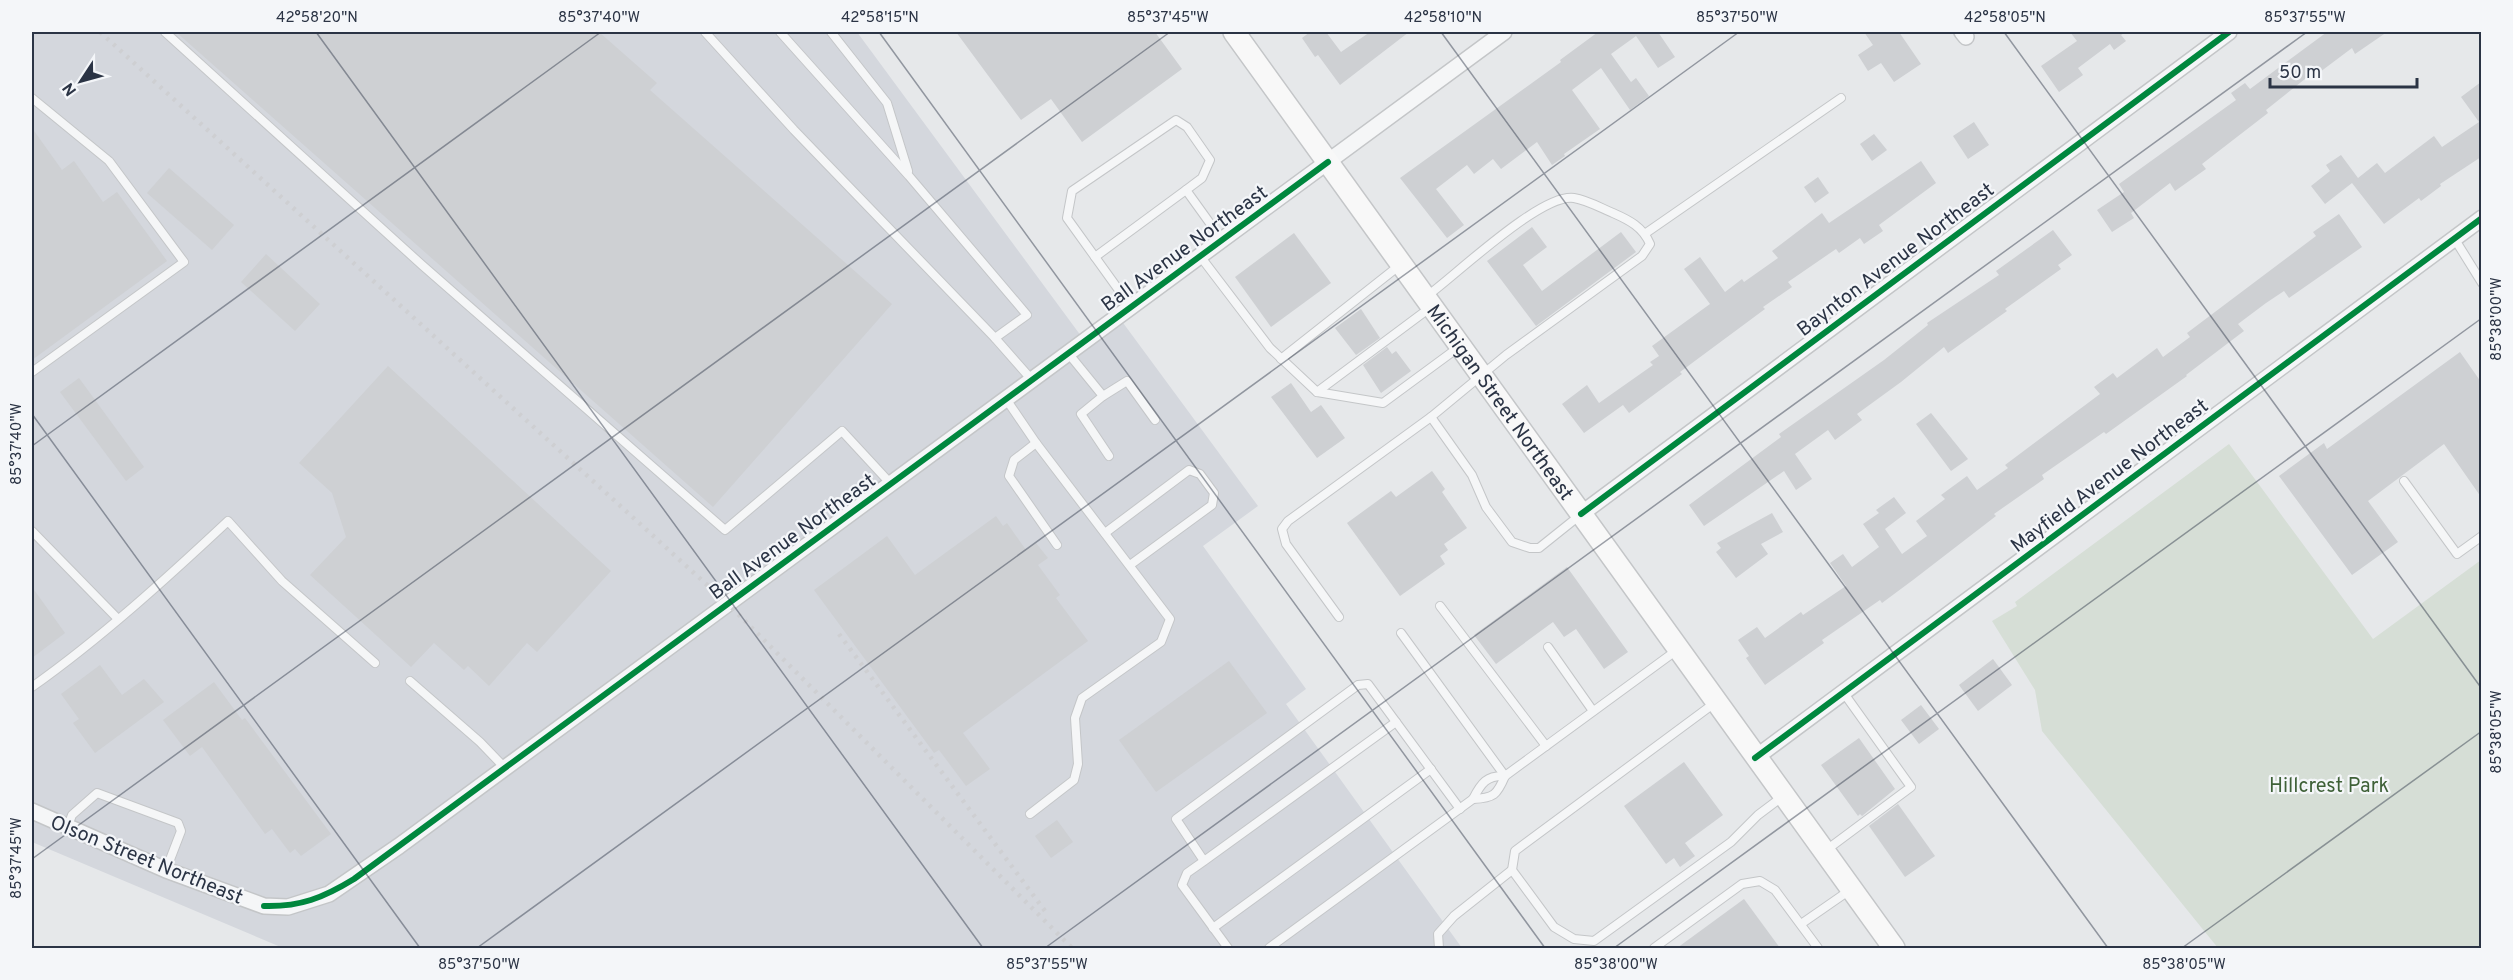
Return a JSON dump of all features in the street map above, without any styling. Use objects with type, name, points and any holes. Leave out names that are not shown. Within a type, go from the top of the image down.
[{"type":"main road","name":"Michigan Street Northeast","points":[[1234,32],[1894,948]]},
{"type":"street","name":"Ball Avenue Northeast","points":[[264,906],[288,907],[329,894],[354,879],[1504,32]]},
{"type":"street","name":"Baynton Avenue Northeast","points":[[1581,514],[2229,32]]},
{"type":"street","name":"Mayfield Avenue Northeast","points":[[1755,758],[2481,218]]},
{"type":"street","name":"Olson Street Northeast","points":[[32,811],[166,870],[264,906]]},
{"type":"lane","points":[[165,32],[422,266],[725,530],[843,430],[891,484]]},
{"type":"lane","points":[[705,32],[794,130],[995,338],[1032,380]]},
{"type":"lane","points":[[780,32],[909,176],[1027,315],[995,338]]},
{"type":"lane","points":[[831,32],[887,103],[909,176]]},
{"type":"lane","points":[[32,98],[108,161],[184,262],[32,372]]},
{"type":"lane","points":[[1646,233],[1841,98]]},
{"type":"lane","points":[[1095,257],[1202,178],[1210,160],[1187,127],[1176,120],[1072,191],[1067,218],[1095,257],[1131,307]]},
{"type":"lane","points":[[1186,190],[1222,240]]},
{"type":"lane","points":[[1317,392],[1429,302],[1485,247],[1552,201],[1573,198],[1631,221],[1646,233],[1650,244],[1642,256],[1481,374],[1431,417],[1288,521],[1282,529],[1286,544],[1339,618]]},
{"type":"lane","points":[[2454,238],[2481,283]]},
{"type":"lane","points":[[1200,256],[1236,306],[1281,359],[1317,392],[1383,403],[1461,346]]},
{"type":"lane","points":[[1281,359],[1401,264]]},
{"type":"lane","points":[[1068,353],[1103,396]]},
{"type":"lane","points":[[1109,456],[1081,414],[1103,396],[1127,381],[1155,420]]},
{"type":"lane","points":[[1006,399],[1036,443],[1170,619],[1161,642],[1082,698],[1075,718],[1078,764],[1074,780],[1030,814]]},
{"type":"lane","points":[[1431,417],[1472,475],[1486,507],[1512,542],[1530,548],[1539,548],[1581,514]]},
{"type":"lane","points":[[1036,443],[1014,460],[1009,476],[1057,545]]},
{"type":"lane","points":[[1105,533],[1189,470],[1200,474],[1214,493],[1212,505],[1130,565]]},
{"type":"lane","points":[[2404,481],[2457,554],[2481,536]]},
{"type":"lane","points":[[32,687],[56,670],[228,521],[282,581],[375,663]]},
{"type":"lane","points":[[32,531],[117,618]]},
{"type":"lane","points":[[1440,606],[1546,746]]},
{"type":"lane","points":[[1401,633],[1505,776]]},
{"type":"lane","points":[[1548,647],[1593,711]]},
{"type":"lane","points":[[1473,799],[1488,798],[1499,791],[1505,776],[1678,649]]},
{"type":"lane","points":[[410,681],[480,742],[505,768]]},
{"type":"lane","points":[[1204,861],[1176,819],[1358,685],[1368,684],[1460,809]]},
{"type":"lane","points":[[1824,852],[1911,787],[1843,692]]},
{"type":"lane","points":[[1438,948],[1438,934],[1454,916],[1512,870],[1515,850],[1716,702]]},
{"type":"lane","points":[[1228,948],[1182,885],[1187,873],[1396,722]]},
{"type":"lane","points":[[1213,928],[1431,769]]},
{"type":"lane","points":[[1269,948],[1473,799],[1480,785],[1492,775],[1505,776]]},
{"type":"lane","points":[[68,826],[72,816],[97,793],[178,823],[181,831],[166,870]]},
{"type":"lane","points":[[1512,870],[1554,927],[1574,939],[1594,941],[1731,842],[1758,815],[1784,796]]},
{"type":"lane","points":[[1654,948],[1742,884],[1760,881],[1775,890],[1818,948]]},
{"type":"lane","points":[[1802,924],[1851,889]]},
{"type":"shaded area","points":[[32,32],[857,32],[1084,340],[1118,316],[1258,506],[1203,546],[1306,689],[1286,704],[1462,948],[283,948],[32,842]]},
{"type":"green space","name":"Hillcrest Park","points":[[2229,444],[2373,639],[2481,560],[2481,948],[2218,948],[2042,731],[2035,690],[1992,621],[2017,606],[2015,602]]},
{"type":"building","points":[[176,32],[599,32],[657,83],[650,90],[892,304],[713,507]]},
{"type":"building","points":[[956,32],[1155,32],[1182,69],[1082,142],[1051,99],[1021,120]]},
{"type":"building","points":[[1310,32],[1326,32],[1341,52],[1370,32],[1409,32],[1340,85],[1318,55],[1315,57],[1302,38]]},
{"type":"building","points":[[1598,32],[1658,32],[1675,57],[1658,68],[1636,36],[1611,54],[1631,82],[1636,78],[1649,96],[1630,110],[1601,68],[1572,90],[1600,129],[1564,154],[1565,156],[1552,165],[1537,142],[1501,169],[1493,159],[1474,174],[1467,165],[1436,189],[1464,225],[1447,238],[1400,178],[1561,62],[1560,60]]},
{"type":"building","points":[[1864,32],[1899,32],[1921,64],[1894,82],[1881,63],[1868,71],[1858,55],[1873,45]]},
{"type":"building","points":[[2070,32],[2126,32],[2121,35],[2126,41],[2114,50],[2110,44],[2078,68],[2083,75],[2059,92],[2041,66],[2077,41]]},
{"type":"building","points":[[2327,32],[2387,32],[2355,54],[2352,48],[2312,78],[2310,75],[2266,110],[2268,113],[2202,164],[2206,169],[2175,191],[2170,183],[2131,213],[2134,218],[2112,232],[2097,210],[2124,192],[2119,184],[2236,100],[2231,93],[2245,83],[2250,89]]},
{"type":"building","points":[[2481,82],[2481,157],[2440,184],[2441,186],[2421,201],[2419,198],[2384,224],[2352,183],[2325,204],[2311,186],[2330,171],[2326,165],[2341,155],[2358,178],[2377,163],[2385,173],[2434,136],[2442,147],[2479,122],[2461,97]]},
{"type":"building","points":[[1974,122],[1989,145],[1968,159],[1953,136]]},
{"type":"building","points":[[32,128],[62,170],[74,161],[103,202],[117,192],[167,261],[32,360]]},
{"type":"building","points":[[1874,134],[1887,150],[1872,161],[1860,144]]},
{"type":"building","points":[[1921,161],[1936,183],[1879,225],[1883,231],[1864,244],[1860,238],[1839,253],[1836,249],[1788,282],[1792,287],[1763,307],[1765,309],[1629,413],[1623,405],[1584,433],[1562,404],[1587,385],[1599,403],[1653,365],[1650,362],[1659,356],[1652,346],[1710,304],[1684,269],[1700,257],[1725,292],[1742,279],[1744,282],[1778,258],[1772,251],[1822,213],[1829,223]]},
{"type":"building","points":[[169,168],[234,225],[212,250],[147,193]]},
{"type":"building","points":[[1818,177],[1829,193],[1815,203],[1804,187]]},
{"type":"building","points":[[2339,214],[2362,247],[2289,298],[2284,291],[2266,303],[2238,324],[2244,331],[2187,376],[2106,434],[2104,432],[2042,475],[2044,479],[1994,514],[1996,516],[1913,580],[1882,603],[1880,600],[1822,640],[1824,643],[1765,685],[1746,658],[1749,656],[1738,640],[1757,627],[1765,638],[1801,612],[1803,615],[1846,586],[1830,563],[1843,554],[1852,567],[1879,547],[1863,524],[1879,513],[1876,510],[1894,497],[1906,513],[1885,529],[1902,554],[1927,536],[1916,521],[1945,499],[1941,495],[1967,476],[1977,490],[2008,468],[2005,465],[2100,394],[2094,387],[2113,373],[2117,378],[2157,348],[2163,357],[2190,337],[2187,333],[2316,236],[2313,232]]},
{"type":"building","points":[[1532,227],[1547,247],[1523,265],[1542,291],[1621,232],[1636,252],[1536,326],[1487,261]]},
{"type":"building","points":[[2053,230],[2072,255],[2058,265],[2061,269],[1948,353],[1944,347],[1857,414],[1862,420],[1835,440],[1828,430],[1795,454],[1812,479],[1796,490],[1784,471],[1704,526],[1689,505],[1781,437],[1779,434],[1884,360],[1928,325],[1927,323],[1999,275],[1996,271]]},
{"type":"building","points":[[1294,233],[1331,283],[1271,327],[1235,277]]},
{"type":"building","points":[[266,254],[320,304],[295,331],[241,282]]},
{"type":"building","points":[[1361,309],[1380,338],[1356,355],[1335,328]]},
{"type":"building","points":[[1387,347],[1392,354],[1396,351],[1411,371],[1381,393],[1363,365]]},
{"type":"building","points":[[2460,352],[2481,382],[2481,497],[2444,444],[2368,501],[2398,542],[2352,575],[2279,476],[2324,443],[2327,449]]},
{"type":"building","points":[[388,366],[611,571],[537,652],[527,643],[489,686],[468,666],[464,670],[434,643],[411,667],[310,575],[346,537],[332,493],[299,463]]},
{"type":"building","points":[[79,378],[144,467],[126,481],[60,392]]},
{"type":"building","points":[[1291,383],[1311,412],[1321,405],[1345,438],[1317,458],[1271,397]]},
{"type":"building","points":[[1931,413],[1968,459],[1951,471],[1916,424]]},
{"type":"building","points":[[1432,471],[1445,489],[1442,492],[1467,528],[1444,544],[1448,550],[1440,556],[1445,564],[1400,596],[1347,523],[1391,491],[1396,497]]},
{"type":"building","points":[[1772,513],[1783,532],[1761,544],[1768,554],[1736,578],[1716,552],[1721,548],[1717,543]]},
{"type":"building","points":[[996,516],[1003,526],[1007,523],[1026,550],[1036,543],[1048,558],[1038,565],[1060,595],[1056,598],[1088,641],[963,733],[990,769],[966,786],[939,750],[934,753],[814,590],[887,536],[915,575]]},
{"type":"building","points":[[1567,567],[1628,652],[1604,669],[1576,629],[1564,637],[1553,622],[1496,664],[1474,635]]},
{"type":"building","points":[[32,587],[65,633],[32,658]]},
{"type":"building","points":[[1993,659],[2012,685],[1978,711],[1959,685]]},
{"type":"building","points":[[1229,661],[1267,713],[1156,792],[1119,740]]},
{"type":"building","points":[[100,665],[122,695],[144,679],[164,702],[95,753],[73,723],[79,719],[61,694]]},
{"type":"building","points":[[214,682],[242,720],[245,718],[331,834],[301,856],[295,849],[290,853],[272,829],[265,834],[202,747],[190,756],[163,720]]},
{"type":"building","points":[[1921,705],[1939,729],[1919,744],[1901,720]]},
{"type":"building","points":[[1859,738],[1895,789],[1862,816],[1860,814],[1858,816],[1821,765]]},
{"type":"building","points":[[1684,762],[1723,815],[1685,843],[1695,856],[1680,867],[1674,858],[1666,864],[1624,806]]},
{"type":"building","points":[[1898,804],[1935,856],[1905,877],[1869,826]]},
{"type":"building","points":[[1057,820],[1073,842],[1051,858],[1035,836]]},
{"type":"building","points":[[1744,899],[1780,948],[1677,948]]},
{"type":"railway","points":[[100,32],[728,604],[1072,948]]},
{"type":"railway","points":[[839,634],[1045,911]]},
{"type":"cycle path","points":[[1581,514],[2229,32]]},
{"type":"cycle path","points":[[264,906],[289,905],[311,900],[354,879],[1328,162]]},
{"type":"cycle path","points":[[1755,758],[2482,218]]}]
